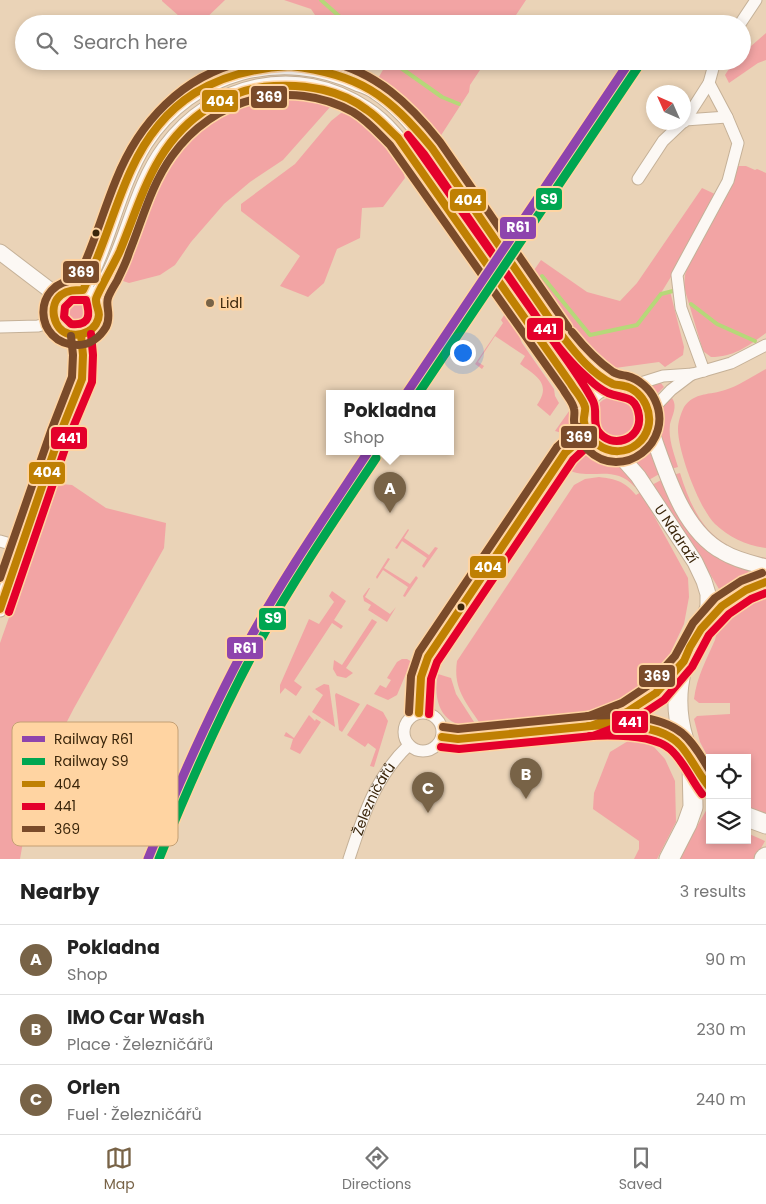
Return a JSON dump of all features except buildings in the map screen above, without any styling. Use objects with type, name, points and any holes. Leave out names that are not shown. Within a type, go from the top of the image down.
[{"type":"highway","points":[[706,782],[690,759],[682,738],[677,707],[680,676],[684,661],[700,629],[709,619],[734,597],[766,582]]},
{"type":"highway","points":[[669,859],[687,824],[693,807],[690,759]]},
{"type":"highway","points":[[751,818],[766,824]]},
{"type":"street","points":[[746,15],[756,0]]},
{"type":"street","points":[[90,295],[99,258],[131,170],[146,143],[165,118],[188,97],[222,78],[252,70]]},
{"type":"street","points":[[319,70],[340,75],[376,92],[411,122],[432,148]]},
{"type":"street","points":[[691,111],[709,84],[713,70]]},
{"type":"street","points":[[90,295],[114,266],[152,168],[164,149],[192,118],[203,110],[235,94],[266,85],[286,83],[318,87],[351,100],[368,109],[398,138],[419,167]]},
{"type":"street","points":[[699,372],[682,308],[677,275],[728,181],[738,143],[727,117],[709,84]]},
{"type":"street","points":[[691,120],[727,117]]},
{"type":"street","points":[[638,179],[663,141],[675,130]]},
{"type":"street","points":[[0,252],[59,297]]},
{"type":"street","points":[[524,284],[556,328],[590,367],[622,386],[634,390],[644,400],[649,419]]},
{"type":"street","points":[[76,289],[90,295],[99,309],[97,322],[93,328],[81,335],[66,333],[54,321],[54,307],[59,297],[68,290],[76,289]]},
{"type":"street","points":[[514,300],[585,407]]},
{"type":"street","points":[[0,327],[38,326],[54,321]]},
{"type":"street","points":[[0,609],[60,434],[82,379],[83,355],[81,335]]},
{"type":"street","points":[[699,372],[671,390],[649,419],[645,436],[637,445],[626,451],[613,452],[600,448],[586,434],[583,421],[585,407],[596,392],[663,376],[699,372],[731,363],[766,345]]},
{"type":"street","name":"U Nádraží","points":[[649,419],[676,494],[693,526],[704,538],[722,552],[743,561],[766,567]]},
{"type":"street","name":"U Nádraží","points":[[613,452],[623,459],[638,476],[695,562],[708,594],[706,615],[700,629]]},
{"type":"street","points":[[0,541],[21,547]]},
{"type":"street","points":[[591,726],[627,712],[656,693],[684,661]]},
{"type":"street","points":[[419,713],[429,713],[437,718],[442,727],[442,737],[437,746],[428,751],[418,750],[409,745],[404,735],[406,724],[411,717],[419,713]]},
{"type":"street","points":[[442,737],[458,739],[591,726],[642,728],[664,734],[676,741],[690,759]]},
{"type":"street","name":"Železničářů","points":[[348,859],[360,823],[386,770],[409,745]]},
{"type":"shaded area","points":[[225,0],[209,15],[178,15],[162,1]]},
{"type":"shaded area","points":[[284,0],[526,0],[516,15],[315,15],[311,9]]},
{"type":"shaded area","points":[[766,33],[766,60],[751,68],[751,46]]},
{"type":"shaded area","points":[[383,70],[480,70],[470,85],[469,92],[438,140],[395,95],[376,82]]},
{"type":"shaded area","points":[[728,70],[748,70],[729,83],[725,75]]},
{"type":"shaded area","points":[[277,97],[308,100],[331,106],[283,160],[250,182],[224,204],[191,242],[175,265],[160,275],[129,283],[123,281],[151,201],[162,176],[176,154],[194,134],[216,117],[243,104]]},
{"type":"shaded area","points":[[341,113],[358,118],[382,137],[398,159],[405,178],[383,207],[362,208],[360,238],[337,249],[324,283],[308,297],[280,286],[300,256],[241,211],[241,204],[295,164],[331,121]]},
{"type":"shaded area","points":[[736,166],[746,166],[766,173],[766,333],[734,353],[711,357],[703,351],[684,287],[685,275],[688,265]]},
{"type":"shaded area","points":[[702,188],[717,195],[691,244],[661,293],[670,291],[684,347],[683,355],[665,367],[659,362],[615,368],[597,364],[583,351],[530,276],[541,260],[587,292],[620,301],[637,283]]},
{"type":"shaded area","points":[[76,296],[82,297],[87,301],[91,306],[91,318],[87,323],[82,327],[76,328],[70,327],[65,323],[61,318],[60,312],[61,306],[65,301],[70,297]]},
{"type":"shaded area","points":[[508,309],[522,343],[554,389],[559,403],[550,416],[537,405],[543,391],[542,386],[536,376],[520,364],[525,356],[495,336],[478,362],[484,366],[482,369],[475,364],[503,323],[501,320]]},
{"type":"shaded area","points":[[766,369],[766,548],[745,543],[732,537],[715,524],[709,516],[702,506],[685,465],[678,429],[684,407],[688,402],[698,396],[730,388]]},
{"type":"shaded area","points":[[557,373],[569,391],[572,399],[555,374]]},
{"type":"shaded area","points":[[660,382],[664,387],[653,398],[648,396],[643,387]]},
{"type":"shaded area","points":[[616,396],[629,400],[635,406],[639,419],[635,432],[629,438],[616,442],[603,438],[597,432],[593,419],[597,406],[603,400]]},
{"type":"shaded area","points":[[672,398],[675,408],[670,424],[670,435],[678,467],[671,469],[657,431],[657,423],[659,414]]},
{"type":"shaded area","points":[[573,401],[575,411],[571,425],[564,433],[555,431],[572,407]]},
{"type":"shaded area","points":[[647,445],[650,445],[661,473],[647,481],[630,457]]},
{"type":"shaded area","points":[[583,454],[601,455],[615,462],[638,486],[635,487],[618,476],[583,474],[565,468],[572,459]]},
{"type":"shaded area","points":[[680,473],[692,505],[709,530],[719,540],[732,548],[766,558],[766,560],[735,551],[716,541],[701,527],[691,513],[673,475]]},
{"type":"shaded area","points":[[599,477],[619,482],[636,495],[641,492],[688,578],[689,597],[684,624],[660,675],[639,696],[607,711],[479,722],[461,694],[456,671],[457,661],[574,485],[585,479]]},
{"type":"shaded area","points":[[663,479],[681,517],[749,570],[747,576],[719,589],[686,536],[650,486]]},
{"type":"shaded area","points":[[51,483],[72,485],[106,508],[166,523],[164,548],[67,722],[12,722],[12,846],[22,846],[20,859],[0,859],[0,643],[31,555]]},
{"type":"shaded area","points":[[408,529],[404,538],[429,555],[435,547],[438,548],[424,568],[422,566],[427,558],[402,541],[397,549],[395,548]]},
{"type":"shaded area","points":[[388,558],[390,559],[384,568],[410,584],[416,576],[418,578],[405,597],[403,596],[408,587],[383,570],[377,579],[376,577]]},
{"type":"shaded area","points":[[369,588],[365,597],[390,614],[396,607],[387,622],[368,610],[371,605],[364,601],[363,596]]},
{"type":"shaded area","points":[[332,591],[346,601],[334,620],[343,626],[341,629],[332,623],[294,681],[302,687],[296,696],[285,688],[280,694],[280,685],[309,619],[319,624],[334,602],[329,596]]},
{"type":"shaded area","points":[[766,592],[766,816],[751,809],[751,754],[706,754],[700,742],[694,719],[697,716],[730,714],[730,703],[699,703],[694,699],[695,691],[722,618],[737,605]]},
{"type":"shaded area","points":[[372,619],[377,622],[346,668],[353,673],[346,678],[337,676],[333,669],[334,660],[342,665]]},
{"type":"shaded area","points":[[402,659],[412,662],[397,695],[388,700],[374,694],[380,685],[386,688],[391,680],[387,678],[397,662]]},
{"type":"shaded area","points":[[438,674],[451,678],[456,694],[476,725],[455,723],[442,712],[437,694]]},
{"type":"shaded area","points":[[324,684],[329,685],[335,727],[312,712],[323,695],[315,689]]},
{"type":"shaded area","points":[[336,693],[360,704],[342,732],[339,730]]},
{"type":"shaded area","points":[[367,704],[383,712],[388,721],[374,767],[370,766],[376,749],[368,743],[365,747],[347,735]]},
{"type":"shaded area","points":[[309,715],[315,721],[316,719],[321,722],[300,754],[290,749],[293,739],[284,736],[286,732],[294,738]]},
{"type":"shaded area","points":[[633,738],[654,747],[665,759],[675,781],[676,822],[657,859],[634,859],[639,849],[639,841],[593,809],[594,793],[610,752]]},
{"type":"shaded area","points":[[706,811],[706,844],[751,844],[751,835],[765,841],[755,859],[678,859]]},
{"type":"waterway","points":[[321,0],[338,15]]},
{"type":"waterway","points":[[404,70],[442,97],[459,104]]},
{"type":"waterway","points":[[542,276],[590,335],[637,325],[661,294],[673,291]]},
{"type":"waterway","points":[[691,304],[717,324],[755,341]]},
{"type":"tunnel","points":[[432,148],[524,284]]},
{"type":"tunnel","points":[[419,167],[514,301]]},
{"type":"rail line","name":"R61","points":[[409,390],[624,70]]},
{"type":"rail line","name":"S9","points":[[421,390],[636,70]]},
{"type":"rail line","name":"R61","points":[[178,788],[221,695],[262,617],[291,569],[366,455]]},
{"type":"rail line","name":"S9","points":[[178,812],[230,698],[257,646],[300,574],[376,458]]},
{"type":"rail line","name":"R61","points":[[148,859],[153,846]]},
{"type":"rail line","name":"S9","points":[[159,859],[164,846]]},
{"type":"transit line","name":"369","points":[[218,70],[183,90],[166,104],[137,139],[116,180],[88,256],[77,280],[62,283],[51,291],[45,301],[43,313],[46,325],[52,335],[63,342],[82,345],[94,340],[104,331],[108,323],[108,298],[126,260],[147,203],[165,167],[189,136],[209,120],[231,107],[254,99],[279,95],[304,96],[329,101],[353,112],[368,123],[390,145],[563,389],[572,404],[575,428],[583,444],[601,459],[616,462],[629,460],[642,453],[652,443],[658,430],[659,416],[655,400],[647,388],[640,382],[631,377],[615,373],[602,363],[572,332]]},
{"type":"transit line","name":"404","points":[[258,70],[238,74],[215,82],[194,93],[176,107],[159,125],[144,146],[131,170],[83,290],[66,292],[57,299],[54,317],[59,328],[69,334],[77,335],[88,332],[96,324],[99,316],[96,302],[97,296],[120,251],[144,190],[163,153],[191,121],[217,103],[249,90],[265,87],[311,87],[335,93],[357,103],[376,116],[398,138],[581,398],[585,407],[585,425],[592,440],[608,450],[618,451],[628,449],[637,444],[644,436],[648,427],[649,416],[642,399],[631,389],[613,384],[604,379],[575,352],[556,328],[432,148],[401,114],[371,90],[354,81],[314,70]]},
{"type":"transit line","name":"369","points":[[354,70],[391,91],[429,128],[568,327]]},
{"type":"transit line","name":"441","points":[[408,135],[424,154],[545,329],[408,135]]},
{"type":"transit line","name":"441","points":[[72,300],[86,300],[88,310],[86,321],[71,324],[64,317],[65,307],[72,300]]},
{"type":"transit line","name":"441","points":[[9,612],[69,437],[92,382],[93,355],[91,334]]},
{"type":"transit line","name":"404","points":[[0,609],[60,434],[82,379],[83,355],[81,335]]},
{"type":"transit line","name":"441","points":[[549,335],[573,364],[596,386],[608,393],[628,398],[635,404],[639,416],[639,424],[631,436],[624,440],[610,440],[598,431],[595,424],[593,401],[549,335]]},
{"type":"transit line","name":"369","points":[[0,578],[51,431],[72,377],[73,355],[71,336]]},
{"type":"transit line","name":"369","points":[[409,712],[411,676],[419,652],[557,447],[579,427]]},
{"type":"transit line","name":"404","points":[[419,713],[421,677],[428,657],[565,453],[586,434]]},
{"type":"transit line","name":"441","points":[[429,714],[431,679],[437,662],[573,460],[593,441]]},
{"type":"transit line","name":"369","points":[[443,727],[458,729],[589,716],[622,703],[649,685],[675,656],[693,623],[715,598],[741,581],[762,573]]},
{"type":"transit line","name":"404","points":[[442,737],[458,739],[591,726],[627,712],[656,693],[684,661],[701,629],[722,606],[746,590],[766,582]]},
{"type":"transit line","name":"441","points":[[441,747],[459,749],[593,736],[632,721],[664,700],[692,667],[709,635],[729,614],[751,599],[766,593]]},
{"type":"transit line","name":"369","points":[[588,716],[625,715],[661,722],[682,733],[698,751],[706,764]]},
{"type":"transit line","name":"404","points":[[589,726],[638,727],[662,733],[681,746],[706,783]]},
{"type":"transit line","name":"441","points":[[590,736],[632,736],[662,744],[670,749],[679,759],[702,794]]},
{"type":"place","name":"Lidl","points":[[210,303]]},
{"type":"place","name":"Pokladna","points":[[390,513]]},
{"type":"place","name":"IMO Car Wash","points":[[526,799]]},
{"type":"place","name":"Orlen","points":[[428,813]]}]
